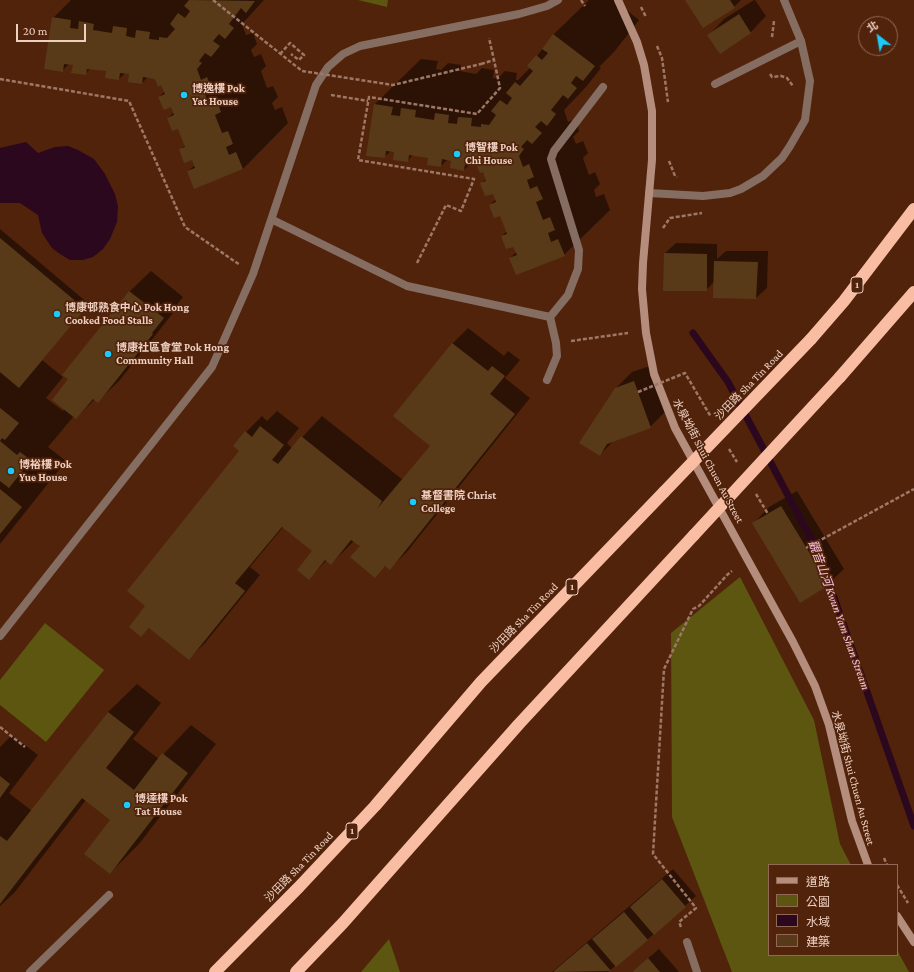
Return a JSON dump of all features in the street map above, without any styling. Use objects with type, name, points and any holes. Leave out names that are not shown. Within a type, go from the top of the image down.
[{"type":"highway","points":[[899,229],[914,199]]},
{"type":"highway","name":"沙田路 Sha Tin Road","points":[[215,972],[299,887],[375,806],[481,682],[811,339],[844,301],[914,209]]},
{"type":"highway","points":[[296,972],[343,923],[519,724],[840,377],[914,292]]},
{"type":"street","points":[[0,636],[212,367],[253,274],[273,220],[316,85],[322,75],[335,60],[360,46],[519,14],[547,6],[558,0]]},
{"type":"street","name":"水泉坳街 Shui Chuen Au Street","points":[[618,0],[637,42],[649,87],[653,134],[642,289],[646,332],[654,374],[675,428],[793,642],[815,686],[829,725],[852,821],[868,864]]},
{"type":"street","points":[[649,193],[703,196],[730,193],[752,183],[774,167],[782,158],[799,133],[808,107],[810,81],[801,41],[784,0]]},
{"type":"street","points":[[715,84],[801,41]]},
{"type":"street","points":[[550,317],[568,294],[578,269],[579,250],[551,159],[554,151],[603,87]]},
{"type":"street","points":[[273,220],[407,286],[550,317]]},
{"type":"street","points":[[547,380],[557,356],[550,317]]},
{"type":"street","points":[[30,972],[109,895]]},
{"type":"street","points":[[898,918],[914,942]]},
{"type":"street","points":[[687,942],[697,972]]},
{"type":"path","points":[[213,0],[302,71],[393,85],[494,60]]},
{"type":"path","points":[[581,0],[585,6]]},
{"type":"path","points":[[774,15],[772,38],[768,45],[758,52],[772,77],[781,76],[786,78],[793,87],[794,91]]},
{"type":"path","points":[[418,264],[446,205],[461,212],[474,179],[358,160],[369,97],[477,114],[500,88],[489,38]]},
{"type":"path","points":[[280,54],[290,43],[304,55],[299,60],[291,54]]},
{"type":"path","points":[[0,79],[129,101],[185,227],[253,274]]},
{"type":"path","points":[[331,95],[368,101]]},
{"type":"path","points":[[662,230],[670,218],[690,215]]},
{"type":"path","points":[[556,344],[628,333]]},
{"type":"path","points":[[668,374],[672,382]]},
{"type":"path","points":[[806,548],[914,489]]},
{"type":"path","points":[[687,942],[679,922],[696,908],[654,854],[664,670],[693,608],[699,606],[732,571]]},
{"type":"path","points":[[0,727],[25,747]]},
{"type":"path","name":"水泉坳街 Shui Chuen Au Street","points":[[881,851],[887,864]]},
{"type":"path","points":[[898,888],[910,906]]},
{"type":"green space","points":[[358,0],[388,0],[387,7]]},
{"type":"green space","points":[[740,577],[814,720],[840,844],[850,864],[768,864],[768,956],[898,956],[898,952],[909,972],[732,972],[672,817],[671,633]]},
{"type":"green space","points":[[45,623],[104,670],[46,742],[0,705],[0,680]]},
{"type":"green space","points":[[389,939],[400,972],[361,972]]},
{"type":"water","points":[[26,142],[38,153],[55,147],[68,146],[78,150],[94,159],[105,174],[115,194],[118,206],[117,222],[110,239],[103,249],[93,257],[83,260],[70,260],[52,248],[42,233],[38,215],[20,203],[0,203],[0,148]]},
{"type":"building","name":"博逸樓 Pok Yat House","points":[[189,0],[255,1],[246,13],[241,8],[229,24],[234,28],[225,39],[219,34],[213,41],[220,46],[211,57],[205,53],[199,61],[202,63],[197,69],[201,80],[207,77],[212,91],[205,94],[208,102],[216,99],[221,112],[215,115],[222,133],[228,131],[233,144],[226,147],[229,155],[236,152],[243,169],[194,189],[187,171],[195,168],[192,160],[184,163],[179,149],[185,147],[178,129],[172,131],[167,118],[174,115],[171,107],[164,110],[158,97],[165,94],[161,85],[158,87],[155,79],[143,77],[142,84],[128,82],[129,74],[120,73],[119,80],[105,78],[106,71],[87,69],[86,75],[71,73],[73,65],[64,64],[63,72],[44,69],[52,17],[71,20],[70,28],[78,29],[79,21],[94,24],[93,30],[112,33],[113,26],[127,28],[126,36],[135,38],[136,30],[150,32],[149,39],[159,40],[159,37],[167,38],[175,29],[170,24],[178,13],[185,18],[190,11],[184,6]]},
{"type":"building","points":[[685,0],[730,0],[735,8],[703,28]]},
{"type":"building","points":[[739,14],[751,33],[720,54],[707,35]]},
{"type":"building","name":"博智樓 Pok Chi House","points":[[553,34],[595,66],[583,81],[576,76],[571,83],[577,88],[568,99],[563,95],[551,110],[556,114],[547,126],[541,121],[535,127],[542,133],[532,144],[527,140],[521,147],[524,149],[519,156],[523,167],[529,164],[534,177],[527,180],[530,189],[537,186],[543,199],[536,202],[543,220],[550,217],[555,230],[548,233],[551,242],[558,239],[565,256],[516,275],[509,258],[517,255],[513,247],[506,249],[501,236],[507,234],[500,216],[494,218],[489,205],[496,202],[493,194],[485,196],[480,183],[486,181],[483,172],[480,173],[477,166],[465,164],[464,171],[450,168],[451,161],[442,159],[441,167],[427,165],[428,158],[409,155],[408,162],[393,160],[394,152],[386,151],[385,158],[366,156],[374,104],[393,107],[391,115],[400,116],[401,108],[416,110],[415,117],[434,120],[435,113],[449,115],[448,123],[457,124],[458,117],[472,118],[471,126],[481,127],[481,124],[489,125],[496,115],[491,111],[500,100],[507,105],[512,98],[506,93],[515,82],[520,86],[533,71],[527,66],[536,55],[542,60],[548,53],[542,49]]},
{"type":"building","name":"博康邨熟食中心 Pok Hong Cooked Food Stalls","points":[[0,238],[85,309],[19,388],[0,372]]},
{"type":"building","points":[[664,253],[707,254],[707,291],[663,291]]},
{"type":"building","points":[[714,261],[758,262],[756,299],[713,298]]},
{"type":"building","name":"博康社區會堂 Pok Hong Community Hall","points":[[129,291],[164,318],[98,403],[93,399],[76,419],[52,400],[68,379],[62,375]]},
{"type":"building","points":[[452,343],[488,371],[492,366],[505,376],[490,394],[515,414],[390,570],[385,566],[375,578],[350,557],[360,546],[351,540],[331,565],[325,560],[309,580],[297,570],[312,551],[282,527],[235,583],[245,591],[189,660],[149,628],[141,637],[129,627],[145,606],[127,591],[239,451],[233,446],[245,431],[252,437],[260,426],[284,445],[272,460],[278,464],[301,436],[382,501],[377,509],[430,446],[393,416]]},
{"type":"building","points":[[634,381],[651,428],[607,444],[600,456],[579,443],[615,388]]},
{"type":"building","name":"博裕樓 Pok Yue House","points":[[0,408],[19,423],[5,440],[2,438],[0,441]]},
{"type":"building","name":"博裕樓 Pok Yue House","points":[[0,441],[17,455],[20,452],[31,460],[9,488],[0,481]]},
{"type":"building","points":[[0,489],[22,507],[0,534]]},
{"type":"building","points":[[781,506],[829,585],[800,603],[752,523]]},
{"type":"building","name":"博達樓 Pok Tat House","points":[[108,712],[134,732],[106,768],[134,790],[162,753],[188,773],[110,874],[84,854],[110,820],[82,798],[0,904],[0,836],[7,841]]},
{"type":"building","points":[[0,776],[10,784],[0,798]]},
{"type":"building","points":[[662,879],[686,907],[654,935],[630,907]]},
{"type":"building","points":[[624,912],[648,940],[616,967],[592,939]]},
{"type":"building","points":[[587,943],[611,971],[554,972],[554,971]]},
{"type":"building","points":[[648,958],[660,972],[632,972]]},
{"type":"waterway","name":"觀音山河 Kwun Yam Shan Stream","points":[[693,333],[728,382],[818,552],[914,826]]},
{"type":"place","name":"博逸樓 Pok Yat House","points":[[184,95]]},
{"type":"place","name":"博智樓 Pok Chi House","points":[[457,154]]},
{"type":"place","name":"博康邨熟食中心 Pok Hong Cooked Food Stalls","points":[[57,314]]},
{"type":"place","name":"博康社區會堂 Pok Hong Community Hall","points":[[108,354]]},
{"type":"place","name":"博裕樓 Pok Yue House","points":[[11,471]]},
{"type":"place","name":"基督書院 Christ College","points":[[413,502]]},
{"type":"place","name":"博達樓 Pok Tat House","points":[[127,805]]}]
